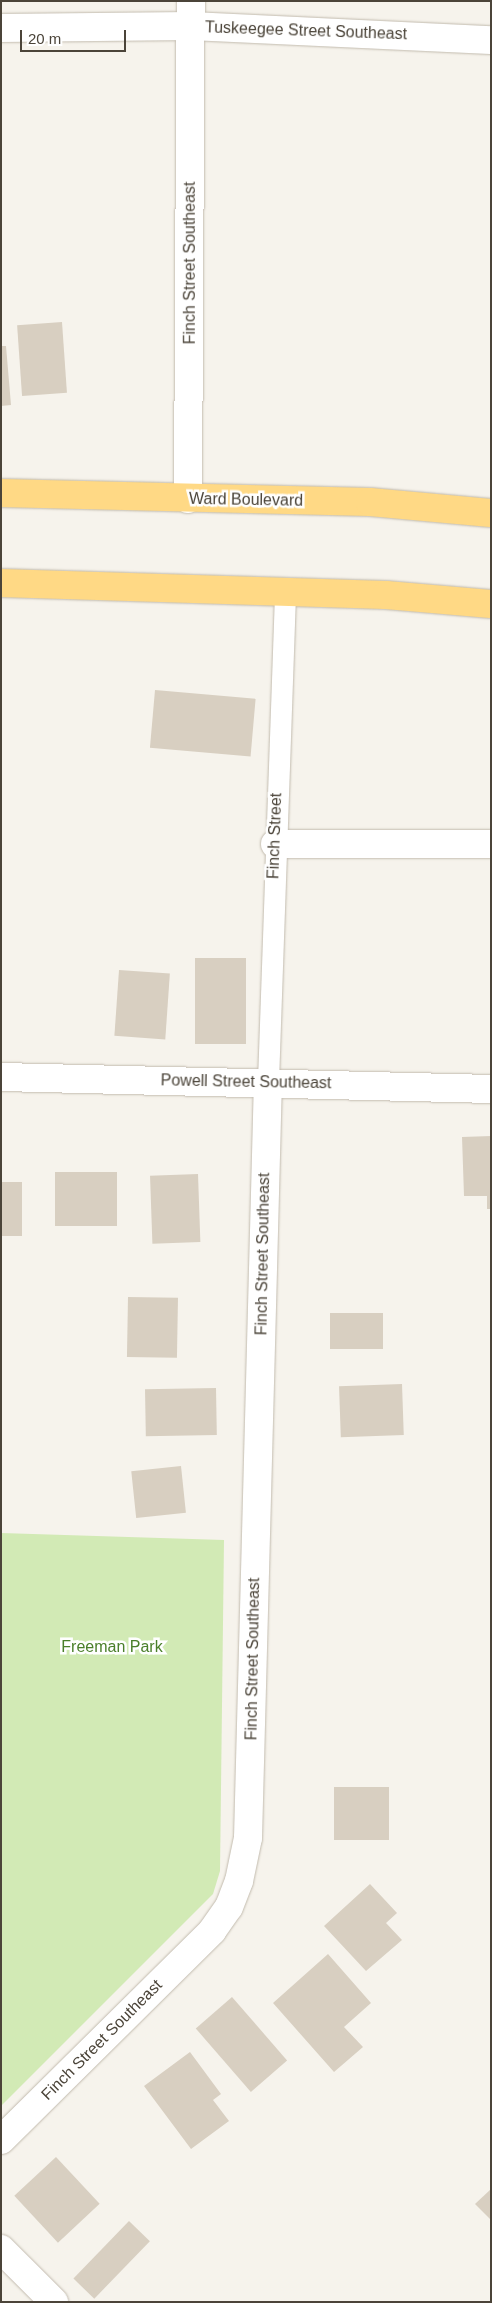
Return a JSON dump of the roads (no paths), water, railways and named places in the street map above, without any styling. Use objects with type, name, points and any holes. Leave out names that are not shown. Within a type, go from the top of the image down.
[{"type":"highway","name":"Ward Boulevard","points":[[1,492],[188,499],[370,502],[491,513]]},
{"type":"highway","points":[[1,583],[386,595],[491,604]]},
{"type":"street","name":"Tuskeegee Street Southeast","points":[[1,28],[191,14],[491,40]]},
{"type":"street","name":"Finch Street Southeast","points":[[188,499],[191,14]]},
{"type":"street","points":[[275,844],[491,844]]},
{"type":"street","name":"Powell Street Southeast","points":[[1,1077],[268,1082],[491,1089]]},
{"type":"street","name":"Finch Street Southeast","points":[[1,2140],[212,1931],[229,1907],[238,1881],[248,1838],[268,1082]]},
{"type":"street","points":[[1,2249],[54,2302]]},
{"type":"lane","name":"Finch Street","points":[[268,1082],[285,591]]},
{"type":"park label","name":"Freeman Park","points":[[112,1647]]}]
